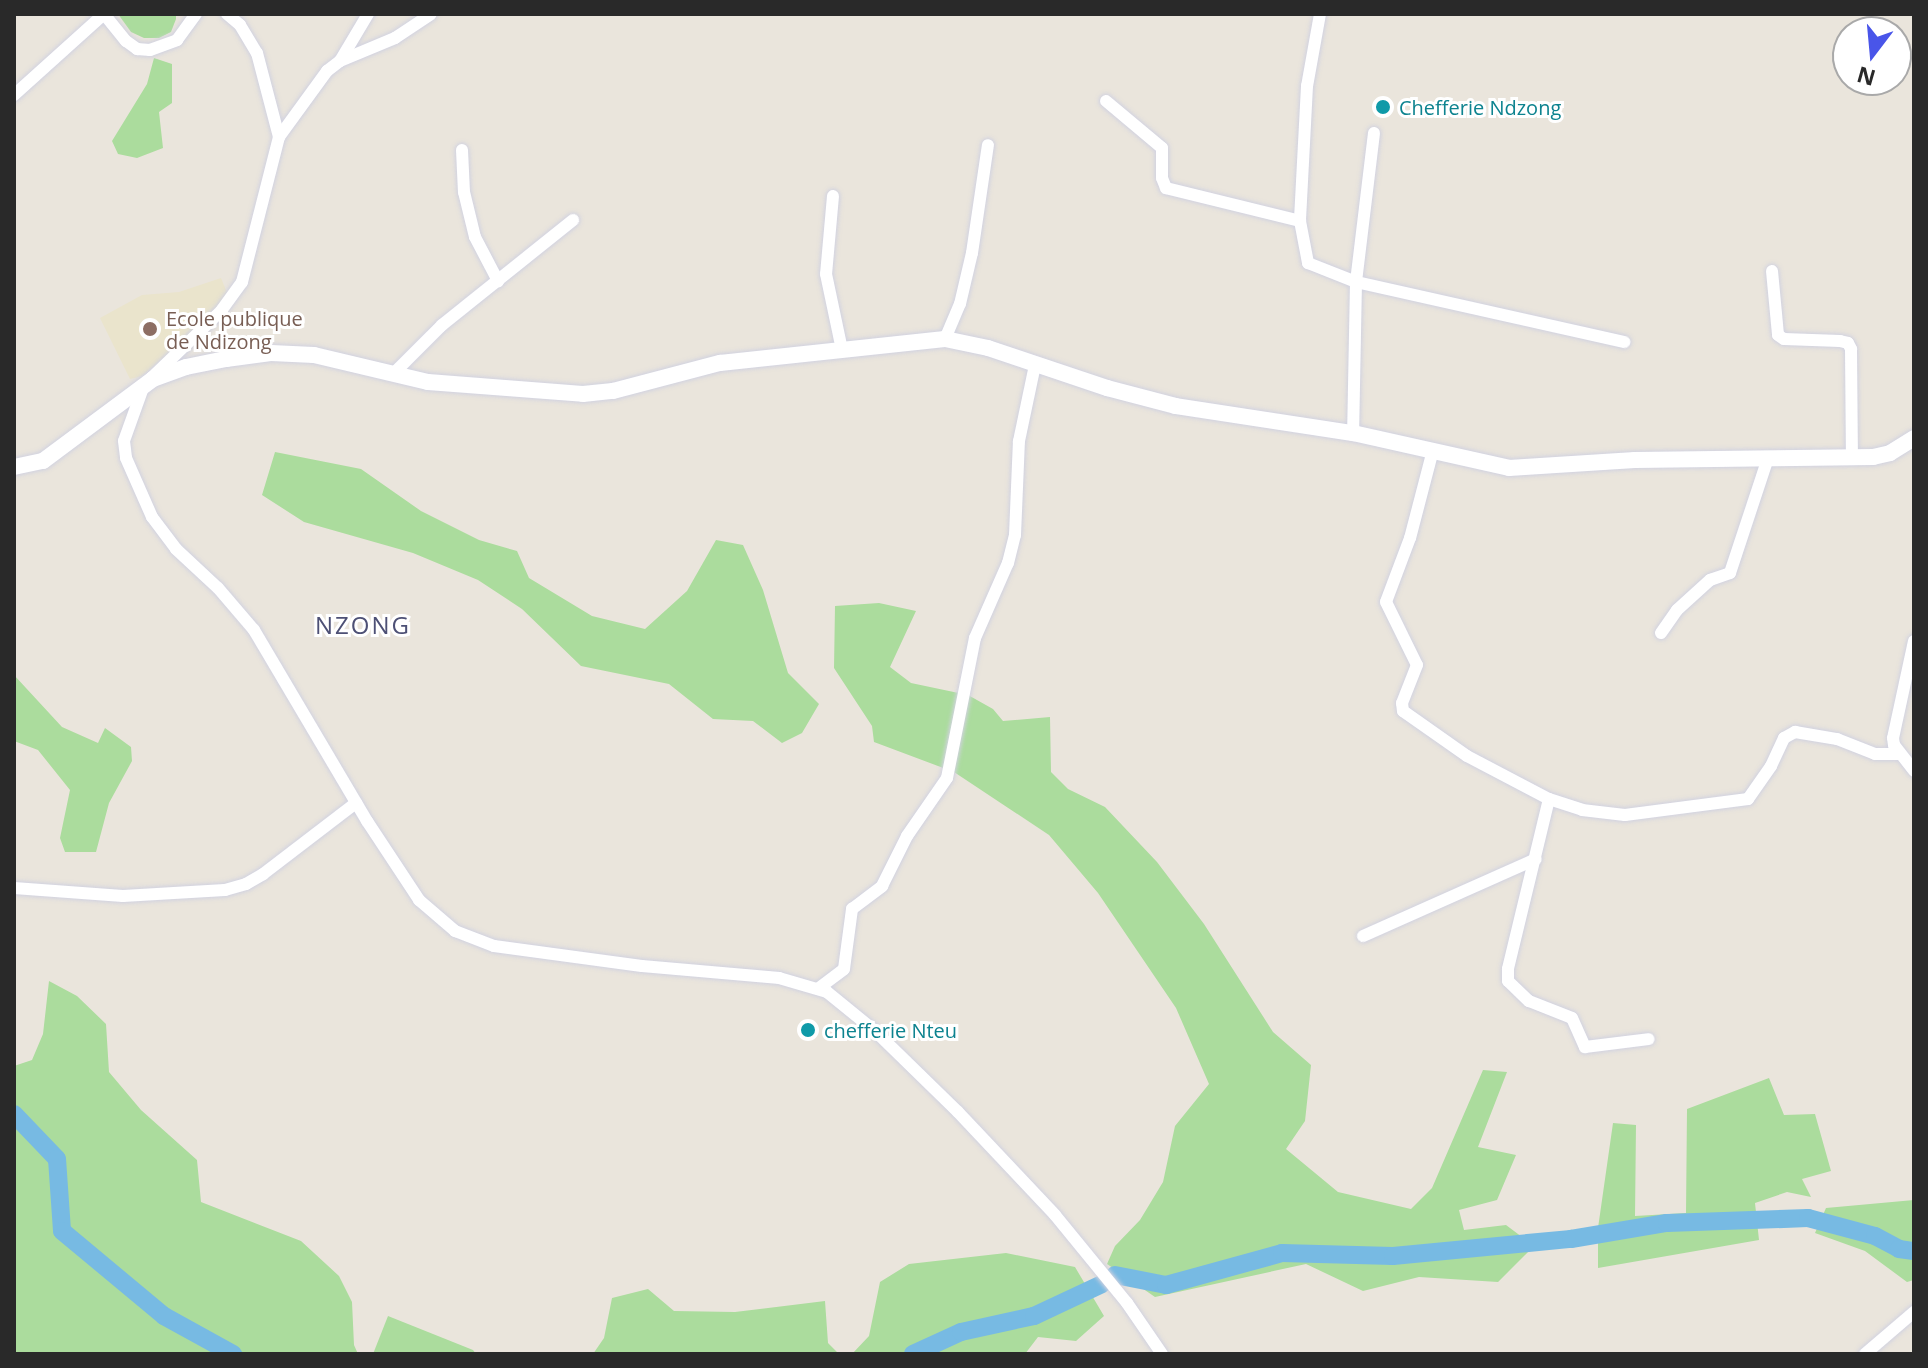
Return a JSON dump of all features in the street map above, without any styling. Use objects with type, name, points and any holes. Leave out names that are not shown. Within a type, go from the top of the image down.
[{"type":"street","points":[[14,95],[104,14],[126,41],[137,49],[150,50],[177,40],[196,14]]},
{"type":"street","points":[[227,14],[240,25],[257,53],[279,137]]},
{"type":"street","points":[[14,467],[43,461],[144,385],[222,310],[242,282],[279,137],[315,83],[340,61],[368,14]]},
{"type":"street","points":[[340,61],[380,46],[431,14]]},
{"type":"street","points":[[1320,14],[1307,86],[1300,221],[1308,263],[1356,282],[1624,342]]},
{"type":"street","points":[[1106,101],[1162,148],[1162,178],[1166,188],[1300,221]]},
{"type":"street","points":[[1353,433],[1356,282],[1374,133]]},
{"type":"street","points":[[945,339],[963,292],[988,145]]},
{"type":"street","points":[[462,150],[464,192],[475,237],[498,281]]},
{"type":"street","points":[[833,196],[826,274],[842,350]]},
{"type":"street","points":[[393,374],[442,325],[573,220]]},
{"type":"street","points":[[1772,271],[1778,335],[1784,339],[1840,341],[1848,343],[1851,349],[1852,458]]},
{"type":"street","points":[[1162,1354],[1098,1266],[1036,1194],[875,1031],[819,988],[779,978],[579,959],[474,941],[436,918],[419,900],[356,803],[254,630],[218,588],[176,549],[137,487],[126,458],[124,441],[144,385],[186,367],[271,353],[314,355],[451,385],[583,394],[613,391],[720,363],[945,339],[988,348],[1176,406],[1353,433],[1509,468],[1635,460],[1852,458],[1890,453],[1914,438]]},
{"type":"street","points":[[819,988],[844,969],[852,909],[882,886],[907,836],[947,778],[975,638],[1008,563],[1015,535],[1019,441],[1035,365]]},
{"type":"street","points":[[1433,450],[1410,538],[1386,602],[1404,631],[1417,665],[1401,707],[1467,756],[1549,799],[1582,810],[1625,815],[1748,799],[1764,779],[1784,738],[1795,732],[1837,739],[1875,754],[1900,754]]},
{"type":"street","points":[[1661,633],[1677,610],[1710,580],[1730,573],[1767,461]]},
{"type":"street","points":[[1914,641],[1893,738],[1900,754],[1914,771]]},
{"type":"street","points":[[1549,799],[1508,969],[1508,981],[1529,1001],[1572,1018],[1585,1047],[1649,1039]]},
{"type":"street","points":[[14,888],[123,896],[225,890],[246,884],[263,874],[356,803]]},
{"type":"street","points":[[1363,936],[1536,859]]},
{"type":"street","points":[[1865,1354],[1914,1312]]},
{"type":"shaded area","name":"Ecole publique de Ndizong","points":[[221,278],[228,295],[185,339],[142,376],[130,379],[100,318],[142,295],[179,292]]},
{"type":"green space","points":[[118,14],[176,14],[176,19],[171,32],[159,38],[144,38],[131,32]]},
{"type":"green space","points":[[154,58],[172,64],[172,103],[159,112],[163,148],[137,158],[118,154],[112,141],[147,84]]},
{"type":"green space","points":[[275,452],[361,469],[421,511],[479,540],[517,551],[529,578],[592,616],[645,629],[687,591],[716,540],[743,545],[763,590],[788,673],[819,704],[802,733],[782,743],[753,721],[713,719],[669,684],[581,666],[522,609],[478,580],[413,553],[304,522],[262,495]]},
{"type":"green space","points":[[879,603],[916,611],[890,667],[911,683],[968,695],[993,709],[1003,721],[1050,717],[1051,772],[1068,789],[1105,807],[1157,862],[1204,924],[1273,1032],[1311,1065],[1305,1121],[1286,1149],[1338,1192],[1411,1209],[1432,1188],[1483,1070],[1507,1072],[1478,1147],[1516,1155],[1497,1200],[1459,1210],[1464,1230],[1506,1225],[1534,1246],[1498,1282],[1419,1277],[1363,1291],[1306,1264],[1155,1297],[1107,1264],[1115,1246],[1140,1220],[1163,1182],[1175,1126],[1209,1084],[1176,1008],[1098,893],[1049,835],[954,772],[874,742],[872,726],[834,668],[835,606]]},
{"type":"green space","points":[[14,675],[62,727],[98,743],[105,728],[131,747],[132,761],[109,803],[96,852],[65,852],[60,838],[70,790],[38,750],[14,741]]},
{"type":"green space","points":[[49,981],[77,996],[106,1024],[109,1072],[141,1110],[197,1160],[201,1202],[301,1241],[339,1276],[352,1302],[354,1345],[358,1354],[14,1354],[14,1066],[32,1060],[43,1034]]},
{"type":"green space","points":[[1769,1078],[1784,1115],[1815,1114],[1831,1171],[1802,1179],[1811,1197],[1787,1192],[1755,1203],[1759,1240],[1598,1268],[1598,1228],[1613,1123],[1636,1125],[1635,1216],[1686,1213],[1687,1109]]},
{"type":"green space","points":[[1914,1200],[1914,1280],[1907,1282],[1865,1251],[1815,1233],[1826,1208]]},
{"type":"green space","points":[[1006,1253],[1075,1267],[1104,1316],[1076,1341],[1038,1337],[1025,1354],[852,1354],[869,1336],[880,1282],[909,1264]]},
{"type":"green space","points":[[648,1289],[674,1311],[735,1312],[825,1301],[828,1343],[839,1354],[593,1354],[604,1338],[612,1298]]},
{"type":"green space","points":[[388,1316],[473,1350],[476,1354],[373,1354]]},
{"type":"waterway","points":[[14,1114],[57,1159],[62,1231],[164,1316],[233,1354]]},
{"type":"waterway","points":[[1115,1275],[1166,1285],[1282,1253],[1393,1256],[1571,1239],[1667,1223],[1808,1218],[1875,1236],[1899,1249],[1914,1251]]},
{"type":"waterway","points":[[913,1354],[961,1332],[1034,1316],[1102,1284]]},
{"type":"place","name":"Chefferie Ndzong","points":[[1383,107]]},
{"type":"place","name":"Ecole publique de Ndizong","points":[[150,329]]},
{"type":"place","name":"chefferie Nteu","points":[[808,1030]]},
{"type":"district","name":"NZONG","points":[[363,625]]}]
